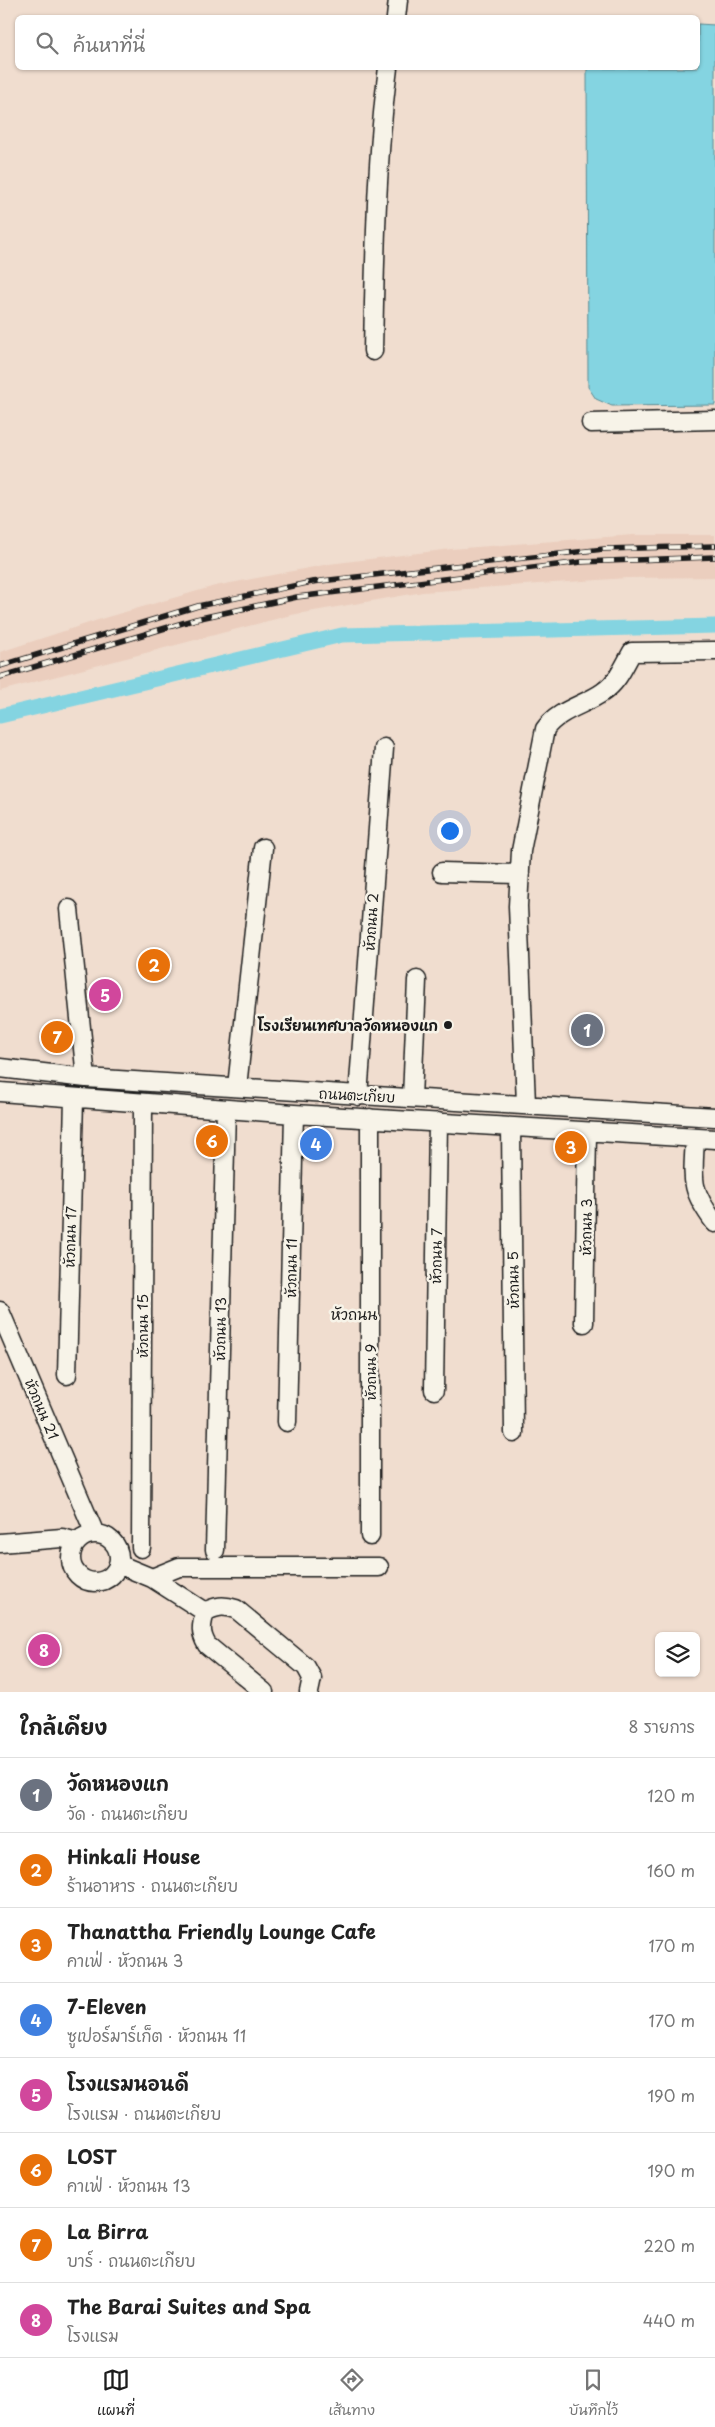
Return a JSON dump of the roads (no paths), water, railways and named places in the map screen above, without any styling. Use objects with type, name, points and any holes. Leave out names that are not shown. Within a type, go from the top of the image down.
[{"type":"street","points":[[396,15],[398,0]]},
{"type":"street","points":[[373,350],[381,121],[388,70]]},
{"type":"street","points":[[591,423],[715,420]]},
{"type":"street","points":[[526,1104],[518,906],[521,851],[540,746],[545,729],[549,722],[605,691],[618,678],[632,652],[715,651]]},
{"type":"street","name":"หัวถนน 2","points":[[358,1096],[384,748]]},
{"type":"street","points":[[237,1087],[262,848]]},
{"type":"street","points":[[442,872],[520,874]]},
{"type":"street","points":[[69,909],[86,1078]]},
{"type":"street","points":[[412,1098],[417,980]]},
{"type":"street","name":"ถนนตะเกียบ","points":[[0,1068],[86,1078],[715,1117]]},
{"type":"street","points":[[30,1094],[32,1071]]},
{"type":"street","name":"ถนนตะเกียบ","points":[[0,1095],[30,1094],[74,1099],[294,1114],[715,1139]]},
{"type":"street","name":"หัวถนน 17","points":[[66,1375],[74,1099]]},
{"type":"street","name":"หัวถนน 5","points":[[506,1103],[509,1127],[514,1433]]},
{"type":"street","name":"หัวถนน 15","points":[[142,1548],[143,1104]]},
{"type":"street","name":"หัวถนน 13","points":[[215,1550],[226,1109]]},
{"type":"street","name":"หัวถนน 11","points":[[287,1422],[294,1114]]},
{"type":"street","name":"หัวถนน 9","points":[[370,1118],[370,1536]]},
{"type":"street","name":"หัวถนน 7","points":[[434,1390],[438,1122]]},
{"type":"street","name":"หัวถนน 3","points":[[584,1323],[587,1132]]},
{"type":"street","points":[[695,1138],[693,1184],[697,1195],[715,1224]]},
{"type":"street","name":"หัวถนน 21","points":[[0,1311],[95,1534]]},
{"type":"street","points":[[88,1534],[95,1534],[102,1535],[114,1543],[117,1550],[118,1564],[109,1577],[102,1581],[94,1582],[80,1577],[72,1564],[71,1556],[77,1542],[88,1534]]},
{"type":"street","points":[[0,1543],[62,1538],[77,1542]]},
{"type":"street","points":[[118,1564],[152,1578],[205,1612]]},
{"type":"street","points":[[152,1578],[179,1567],[379,1567]]},
{"type":"street","points":[[264,1692],[207,1645],[202,1636],[200,1626],[205,1612],[214,1607],[224,1606],[236,1609],[306,1666],[312,1678],[309,1692]]},
{"type":"water","points":[[700,24],[715,25],[715,405],[612,406],[596,399],[588,387],[587,70],[700,70]]},
{"type":"waterway","points":[[0,716],[342,635],[715,626]]},
{"type":"waterway","points":[[0,712],[1,716]]},
{"type":"railway","points":[[0,666],[198,606],[312,582],[604,549],[715,546]]},
{"type":"railway","points":[[0,677],[196,619],[297,597],[581,562],[715,557]]},
{"type":"place","name":"Hinkali House","points":[[154,965]]},
{"type":"place","name":"โรงแรมนอนดี","points":[[105,995]]},
{"type":"place","name":"โรงเรียนเทศบาลวัดหนองแก","points":[[448,1025]]},
{"type":"place","name":"วัดหนองแก","points":[[587,1030]]},
{"type":"place","name":"La Birra","points":[[57,1037]]},
{"type":"place","name":"LOST","points":[[212,1141]]},
{"type":"place","name":"7-Eleven","points":[[316,1144]]},
{"type":"place","name":"Thanattha Friendly Lounge Cafe","points":[[571,1147]]},
{"type":"place","name":"The Barai Suites and Spa","points":[[44,1650]]},
{"type":"district","name":"หัวถนน","points":[[354,1313]]}]
